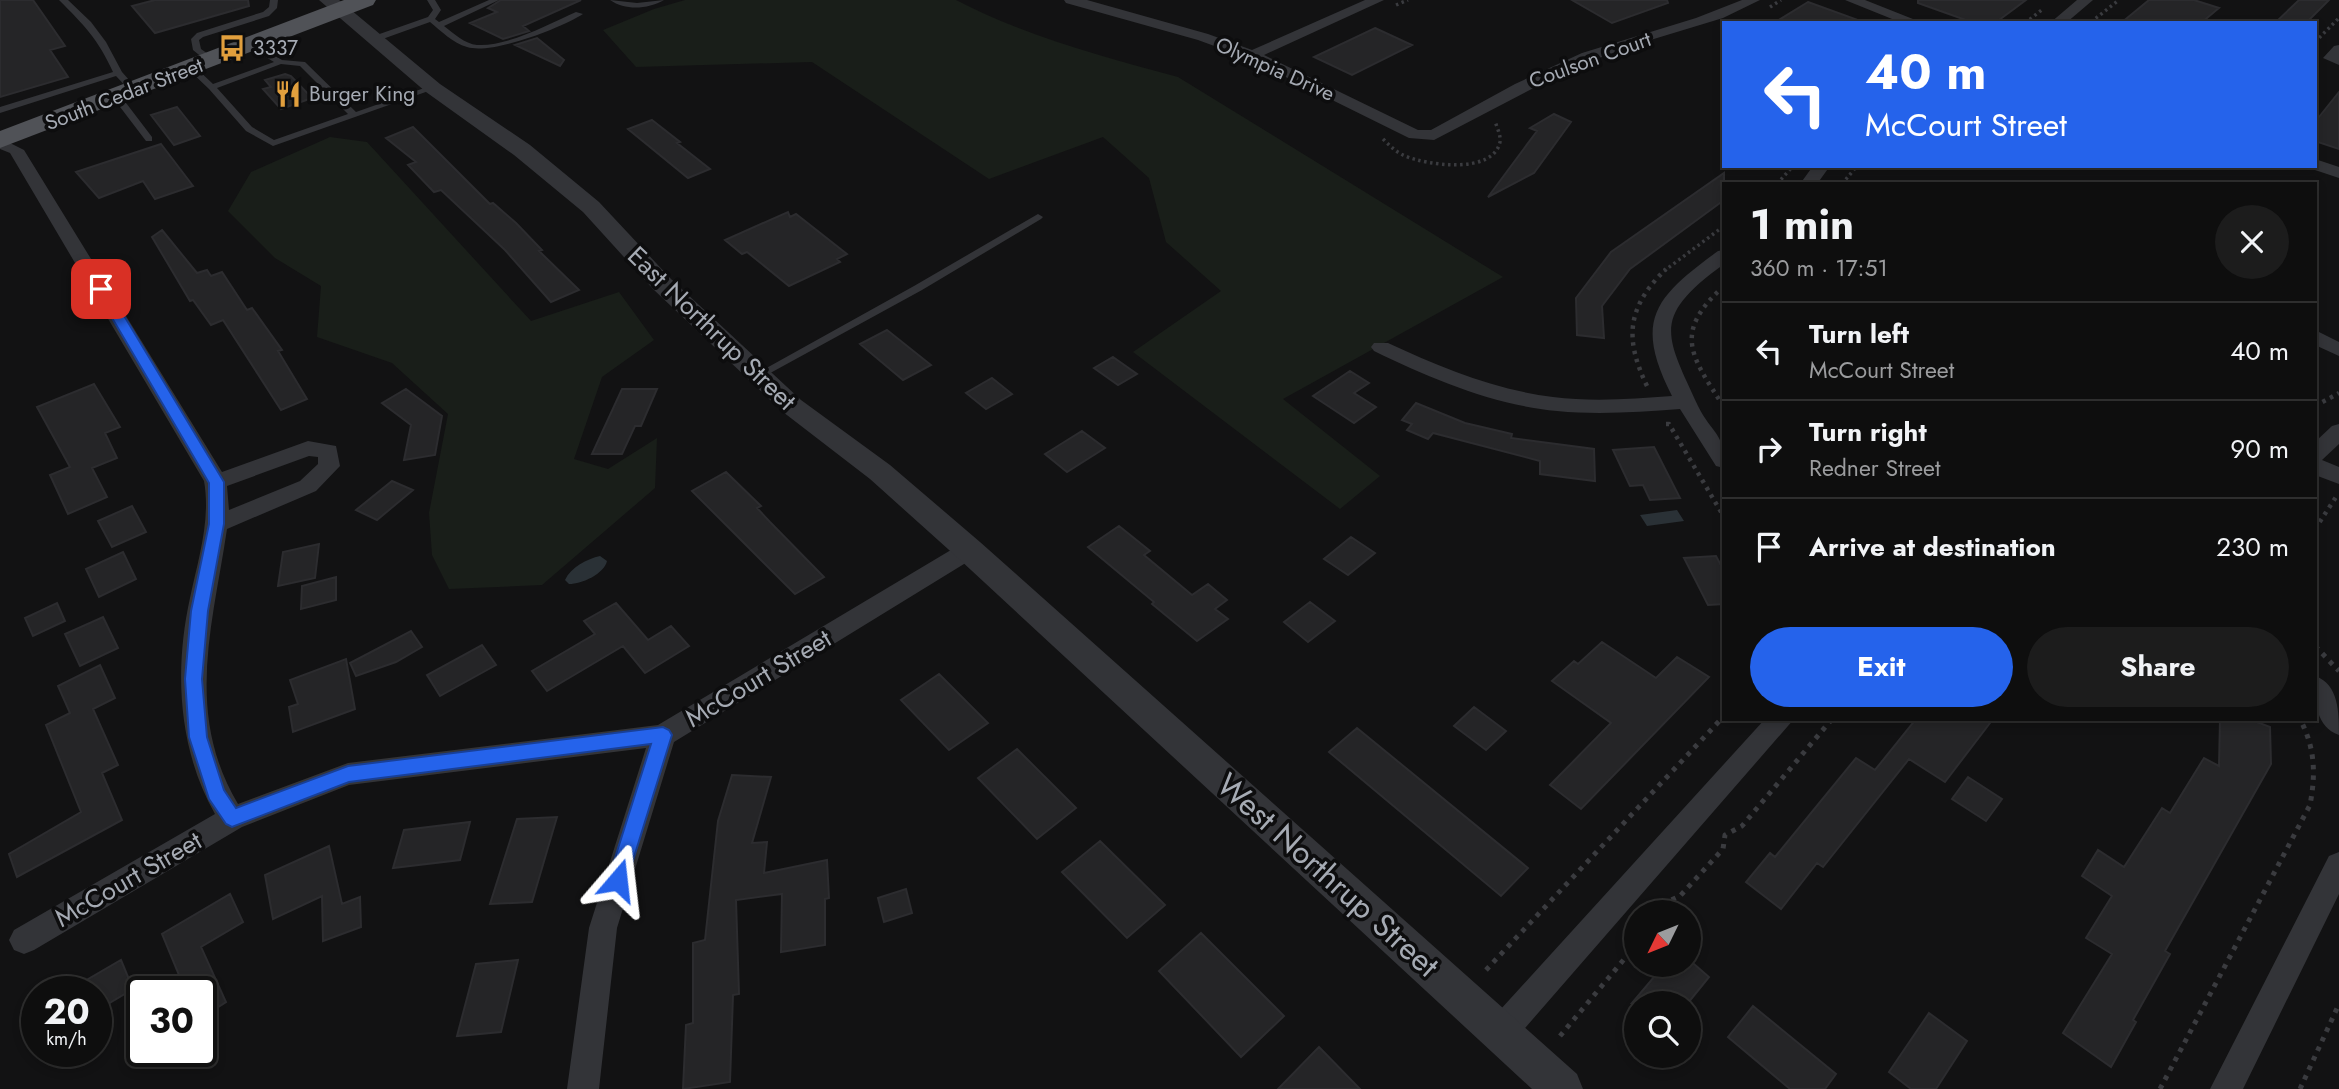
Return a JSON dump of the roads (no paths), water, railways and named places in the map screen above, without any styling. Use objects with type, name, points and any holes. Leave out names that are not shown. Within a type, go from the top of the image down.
[{"type":"main road","name":"South Cedar Street","points":[[0,141],[123,87],[202,65],[252,45],[334,5],[365,0]]},
{"type":"street","name":"Olympia Drive","points":[[1071,0],[1203,37],[1252,54],[1415,135],[1434,135]]},
{"type":"street","points":[[1252,54],[1377,0]]},
{"type":"street","name":"Coulson Court","points":[[1434,135],[1550,72],[1614,47],[1706,20],[1753,0]]},
{"type":"street","points":[[1852,0],[1910,21]]},
{"type":"street","points":[[2060,21],[2086,0]]},
{"type":"street","name":"East Northrup Street","points":[[334,5],[433,88],[522,150],[591,207],[662,284],[792,406],[880,472],[1093,661]]},
{"type":"street","points":[[0,141],[16,150],[216,482],[216,524],[200,611],[194,679],[198,737],[215,794],[232,818]]},
{"type":"street","points":[[2317,165],[2339,173]]},
{"type":"street","points":[[1810,182],[1820,168]]},
{"type":"street","points":[[1722,257],[1676,294],[1664,314],[1660,335],[1664,361],[1722,458]]},
{"type":"street","points":[[2317,336],[2339,350]]},
{"type":"street","points":[[1381,346],[1433,372],[1553,404],[1603,407],[1687,402]]},
{"type":"street","points":[[2317,453],[2339,431]]},
{"type":"street","points":[[216,482],[308,448],[328,451],[329,466],[308,486],[216,524]]},
{"type":"street","points":[[2317,467],[2339,476]]},
{"type":"street","name":"McCourt Street","points":[[24,940],[232,818],[348,774],[663,735],[969,550]]},
{"type":"street","name":"West Northrup Street","points":[[1093,661],[1562,1089]]},
{"type":"street","points":[[2317,689],[2339,724]]},
{"type":"street","points":[[1501,1032],[1780,721]]},
{"type":"street","points":[[583,1089],[603,928],[663,735]]},
{"type":"street","points":[[2226,1089],[2339,865]]},
{"type":"lane","points":[[63,0],[78,11],[105,44],[149,139]]},
{"type":"lane","points":[[274,0],[273,8],[266,14],[200,34],[195,39],[212,87],[249,129],[274,143],[433,88]]},
{"type":"lane","points":[[374,39],[431,19],[437,10],[432,0]]},
{"type":"lane","points":[[439,25],[495,0]]},
{"type":"lane","points":[[614,0],[622,5],[634,6],[660,0]]},
{"type":"lane","points":[[431,19],[468,46],[476,48],[501,43],[579,14]]},
{"type":"lane","points":[[252,45],[280,62]]},
{"type":"lane","points":[[212,87],[280,62],[302,64],[355,115]]},
{"type":"lane","points":[[0,110],[123,87]]},
{"type":"lane","points":[[759,375],[918,288],[1038,217]]},
{"type":"place","name":"3337","points":[[232,48]]},
{"type":"place","name":"Burger King","points":[[288,94]]}]
